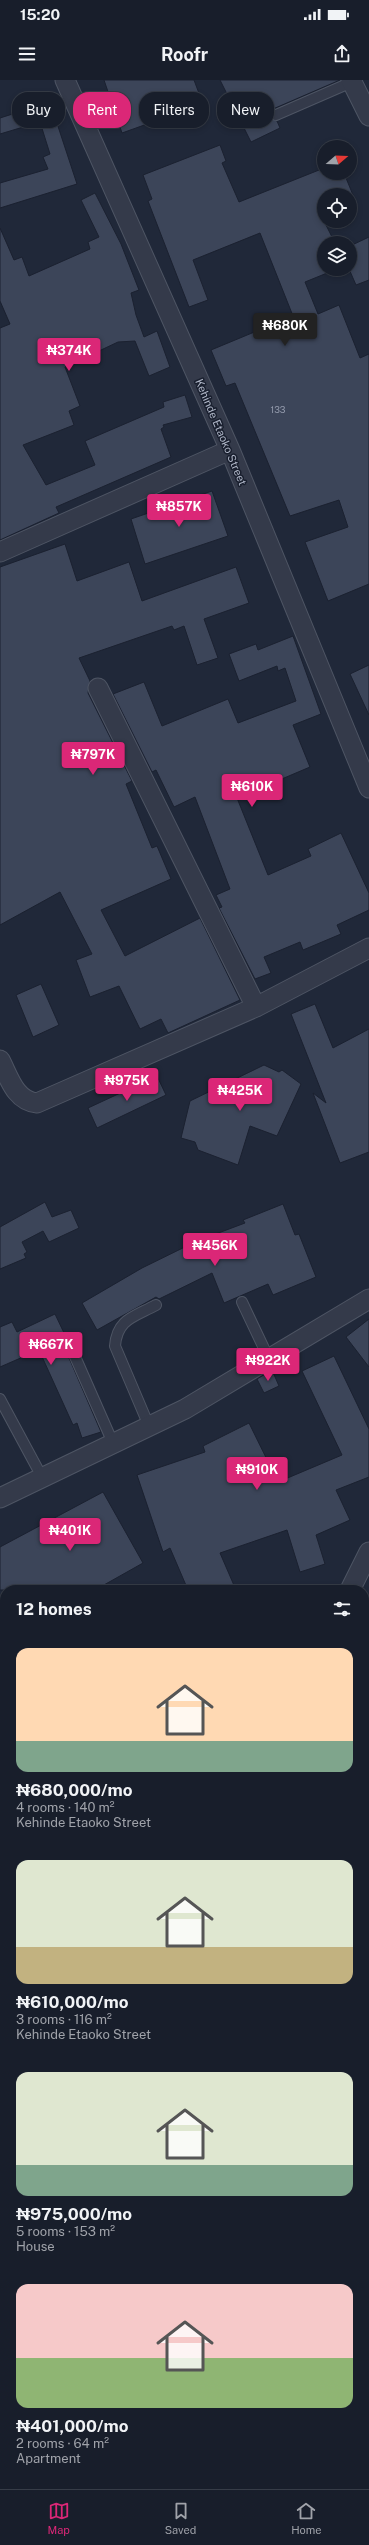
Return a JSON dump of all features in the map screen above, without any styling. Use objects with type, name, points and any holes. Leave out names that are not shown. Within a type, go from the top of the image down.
[{"type":"street","name":"Kehinde Etaoko Street","points":[[65,80],[230,450],[369,788]]},
{"type":"street","points":[[351,81],[369,116]]},
{"type":"street","points":[[0,552],[230,450]]},
{"type":"street","points":[[98,688],[256,1007]]},
{"type":"street","points":[[0,1060],[19,1096],[28,1102],[37,1103],[256,1007],[369,948]]},
{"type":"street","points":[[0,1498],[185,1409],[369,1298]]},
{"type":"street","points":[[352,1585],[369,1552]]},
{"type":"lane","points":[[276,115],[351,81]]},
{"type":"lane","points":[[242,1302],[269,1359]]},
{"type":"lane","points":[[149,1426],[115,1346],[116,1332],[123,1323],[156,1305]]},
{"type":"lane","points":[[73,1352],[113,1443]]},
{"type":"lane","points":[[0,1399],[42,1477]]},
{"type":"building","points":[[104,80],[194,80],[198,92],[139,92],[139,127],[122,133],[120,128],[131,128],[131,92],[108,92]]},
{"type":"building","points":[[220,80],[340,80],[274,109],[274,92],[226,92]]},
{"type":"building","points":[[12,114],[12,128],[20,128],[0,134],[0,118]]},
{"type":"building","points":[[274,119],[277,121],[280,128],[251,142],[244,128],[274,128]]},
{"type":"building","points":[[42,128],[59,128],[77,184],[0,208],[0,183],[48,169],[43,157],[50,154]]},
{"type":"building","points":[[220,145],[226,161],[222,163],[239,202],[317,171],[317,180],[347,180],[350,188],[317,188],[317,228],[328,228],[332,236],[317,236],[317,276],[320,276],[305,282],[318,314],[339,305],[360,358],[369,354],[369,584],[328,601],[305,542],[348,527],[339,500],[290,516],[235,383],[226,386],[211,350],[293,316],[260,233],[193,260],[208,300],[189,307],[148,201],[152,199],[143,175]]},
{"type":"building","points":[[95,193],[121,244],[139,290],[131,293],[136,315],[144,337],[157,331],[170,367],[149,376],[135,341],[118,342],[65,367],[80,406],[69,411],[74,425],[23,445],[46,485],[95,465],[85,441],[164,407],[163,402],[185,395],[192,417],[163,425],[164,427],[161,429],[171,457],[56,507],[59,513],[0,540],[0,328],[10,324],[0,301],[0,228],[14,260],[22,257],[29,276],[90,249],[88,242],[99,237],[81,200]]},
{"type":"building","points":[[369,237],[369,280],[356,285],[352,276],[357,276],[357,243]]},
{"type":"building","points":[[212,491],[228,536],[145,564],[131,519]]},
{"type":"building","points":[[65,544],[77,581],[129,562],[142,601],[236,567],[249,603],[204,619],[218,658],[197,665],[184,626],[174,630],[172,626],[79,658],[90,681],[88,693],[132,781],[126,784],[152,848],[157,846],[171,879],[101,910],[125,956],[200,918],[240,1000],[168,1033],[161,1019],[140,1029],[119,986],[90,997],[76,960],[92,954],[60,892],[0,925],[0,567]]},
{"type":"building","points":[[293,636],[321,714],[293,725],[310,767],[237,798],[268,875],[311,856],[308,849],[341,833],[369,893],[369,910],[337,925],[341,934],[303,950],[300,942],[264,957],[271,973],[255,979],[219,908],[222,907],[216,895],[230,889],[195,797],[174,807],[156,770],[152,772],[113,694],[144,682],[162,726],[228,699],[238,723],[296,701],[285,668],[278,671],[277,666],[239,681],[229,654],[256,644],[258,650]]},
{"type":"building","points":[[369,665],[369,715],[350,674]]},
{"type":"building","points":[[41,984],[59,1025],[33,1037],[16,995]]},
{"type":"building","points":[[315,1004],[333,1048],[369,1029],[369,1152],[340,1163],[313,1093],[326,1103],[291,1014]]},
{"type":"building","points":[[264,1065],[279,1072],[282,1070],[301,1084],[277,1136],[250,1126],[238,1165],[198,1150],[195,1142],[181,1138],[190,1101]]},
{"type":"building","points":[[157,1076],[166,1095],[97,1128],[88,1108]]},
{"type":"building","points":[[45,1202],[52,1217],[71,1210],[79,1228],[49,1242],[43,1231],[22,1242],[27,1252],[24,1254],[26,1258],[0,1269],[0,1227]]},
{"type":"building","points":[[283,1204],[295,1235],[299,1234],[316,1277],[273,1295],[268,1284],[224,1303],[212,1273],[159,1299],[156,1297],[97,1330],[82,1303],[142,1268],[197,1241],[245,1223],[243,1220]]},
{"type":"building","points":[[55,1314],[65,1335],[60,1337],[101,1432],[82,1438],[77,1423],[73,1425],[39,1350],[0,1367],[0,1327],[12,1322],[17,1332]]},
{"type":"building","points":[[369,1319],[369,1367],[346,1337]]},
{"type":"building","points":[[334,1356],[369,1429],[369,1477],[336,1490],[350,1520],[316,1535],[325,1564],[300,1572],[287,1530],[220,1553],[234,1585],[186,1585],[170,1548],[163,1552],[137,1475],[205,1452],[203,1446],[249,1423],[278,1482],[342,1455],[302,1371]]},
{"type":"building","points":[[272,1370],[279,1386],[264,1393],[257,1379]]},
{"type":"building","points":[[103,1492],[143,1563],[104,1585],[0,1585],[0,1547]]}]
